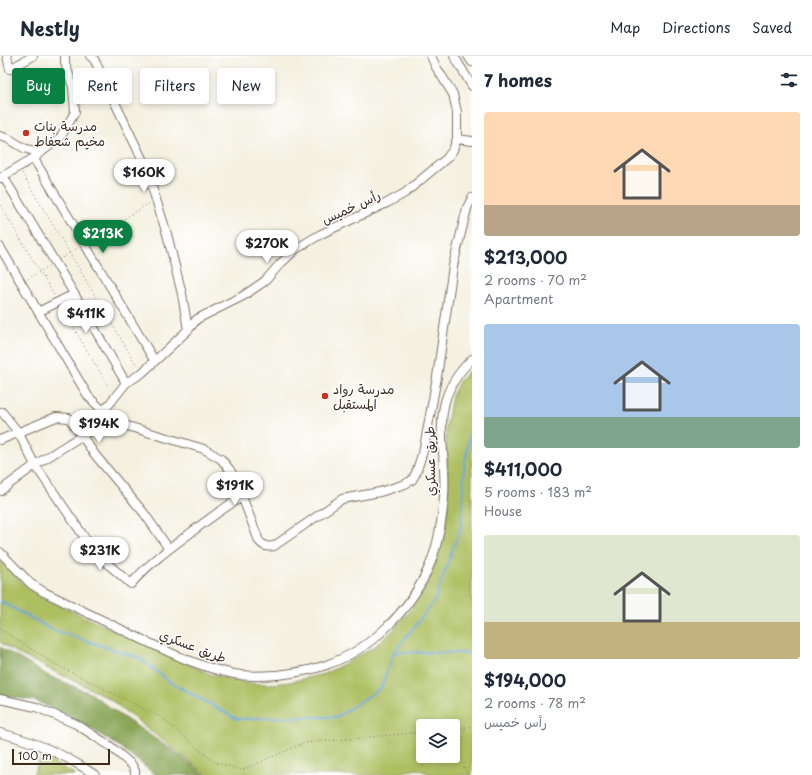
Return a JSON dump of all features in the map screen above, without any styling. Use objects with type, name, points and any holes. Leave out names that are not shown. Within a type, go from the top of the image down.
[{"type":"street","points":[[6,56],[10,69],[33,56]]},
{"type":"street","points":[[65,56],[65,63],[72,86],[75,112],[60,138],[37,156],[2,177],[76,297],[126,384]]},
{"type":"street","points":[[90,56],[94,59],[145,165],[167,234],[182,294],[188,330]]},
{"type":"street","points":[[431,56],[453,94],[457,112],[457,139],[472,141]]},
{"type":"street","points":[[454,56],[472,86]]},
{"type":"street","points":[[468,56],[472,62]]},
{"type":"street","points":[[0,136],[9,139],[37,156],[154,360]]},
{"type":"street","name":"رأس خميس","points":[[103,412],[126,384],[142,373],[154,360],[188,330],[197,319],[243,296],[265,281],[296,249],[321,234],[405,193],[446,158],[453,150],[457,139]]},
{"type":"street","points":[[0,247],[88,396],[114,422],[204,449],[220,459],[230,470],[259,541],[262,545],[268,547],[274,546],[342,499],[380,492],[405,484],[412,480],[416,473],[424,448],[437,376],[453,266],[467,208],[472,198]]},
{"type":"street","points":[[38,312],[68,297],[76,297]]},
{"type":"street","name":"طريق عسكري","points":[[0,552],[31,584],[44,592],[176,655],[200,664],[235,674],[252,676],[293,673],[326,665],[352,653],[374,638],[385,628],[404,609],[428,569],[437,544],[444,496],[441,439],[443,408],[452,384],[472,359]]},
{"type":"street","points":[[2,412],[18,432],[35,465],[87,541],[101,558],[131,584],[169,548],[242,498]]},
{"type":"street","points":[[0,440],[56,417],[69,418],[118,484],[144,513],[169,548]]},
{"type":"street","points":[[0,491],[35,465],[110,418]]},
{"type":"street","points":[[0,699],[36,707],[76,724],[110,746],[132,765],[135,775]]},
{"type":"street","points":[[0,733],[35,743],[70,759],[95,775]]},
{"type":"path","points":[[19,167],[142,373]]},
{"type":"path","points":[[0,629],[53,663],[162,718],[214,762],[242,770],[304,743],[416,733]]},
{"type":"path","points":[[460,728],[472,726]]},
{"type":"path","points":[[465,728],[461,761],[468,775]]},
{"type":"green space","points":[[472,368],[472,775],[433,775],[417,769],[389,775],[207,775],[107,697],[18,654],[0,642],[0,560],[22,583],[39,596],[210,674],[247,683],[271,684],[290,682],[324,674],[350,661],[374,647],[394,629],[411,609],[427,584],[440,550],[447,515],[448,481],[446,427],[452,396],[459,381]]},
{"type":"green space","points":[[0,647],[47,675],[92,694],[175,752],[205,775],[156,775],[119,746],[70,716],[36,701],[0,695]]},
{"type":"green space","points":[[41,756],[76,775],[33,775]]},
{"type":"waterway","points":[[0,601],[53,630],[139,658],[171,683],[237,719],[337,717],[381,688],[394,652],[434,602],[461,526],[464,470],[472,419]]},
{"type":"waterway","points":[[394,652],[472,653]]},
{"type":"place","name":"مدرسة بنات مخيم شعفاط","points":[[26,133]]},
{"type":"place","name":"مدرسة رواد المستقبل","points":[[325,396]]}]
